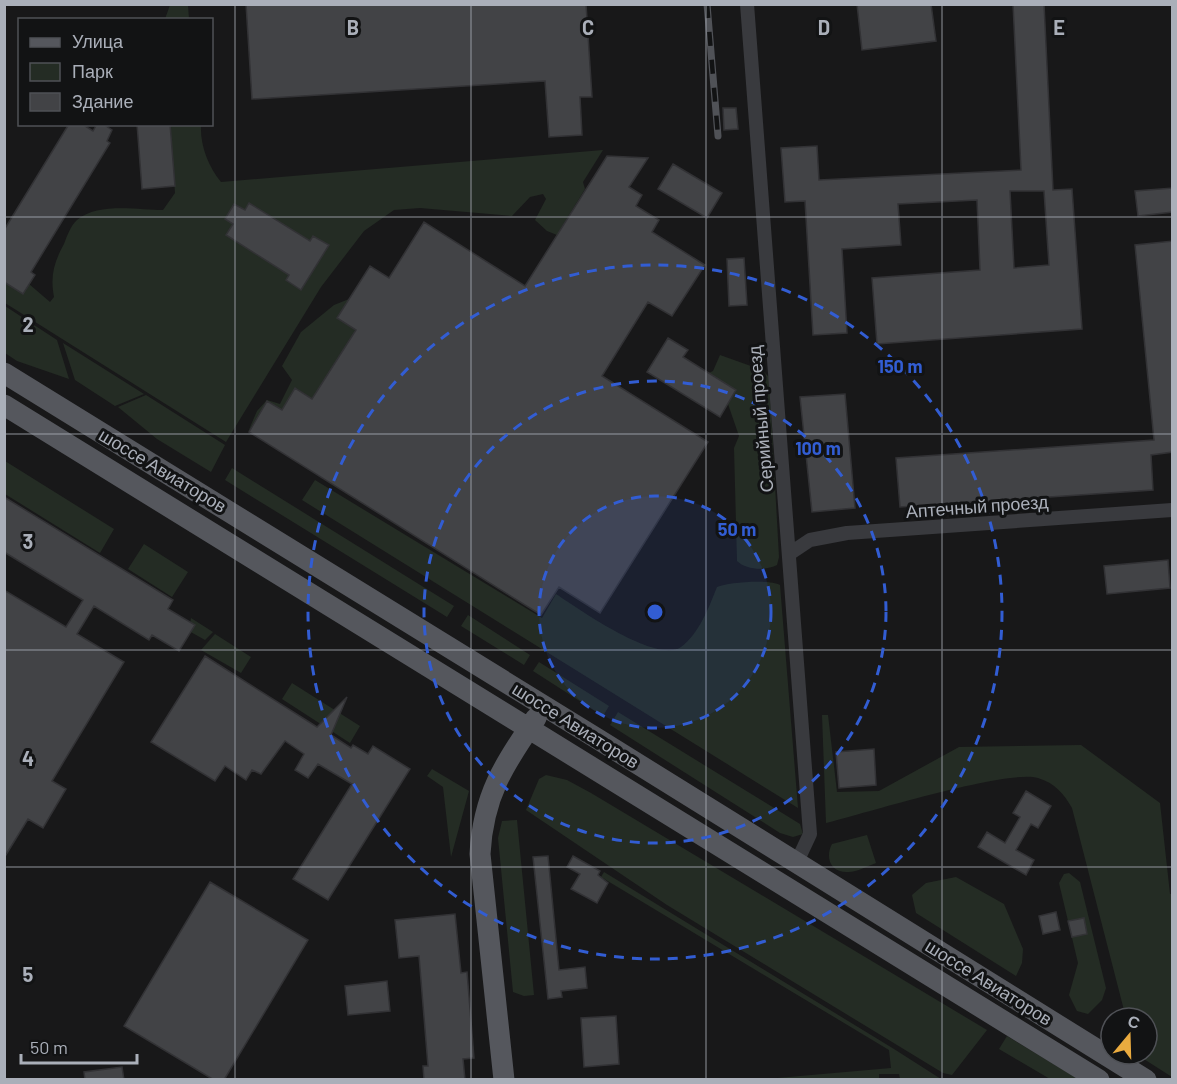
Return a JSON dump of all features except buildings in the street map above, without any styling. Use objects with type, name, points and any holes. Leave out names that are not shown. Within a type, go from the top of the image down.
[{"type":"main road","name":"шоссе Авиаторов","points":[[4,374],[545,705],[796,864],[1146,1080]]},
{"type":"main road","name":"шоссе Авиаторов","points":[[4,405],[1099,1080]]},
{"type":"main road","points":[[504,1080],[480,854],[482,823],[490,795],[545,705]]},
{"type":"street","name":"Серийный проезд","points":[[747,4],[810,834],[796,864]]},
{"type":"street","name":"Аптечный проезд","points":[[789,554],[810,540],[846,533],[1173,510]]},
{"type":"green space","points":[[170,5],[188,5],[189,18],[165,18]]},
{"type":"green space","points":[[170,126],[201,126],[206,155],[221,182],[603,150],[583,182],[585,189],[557,235],[547,231],[535,220],[546,199],[543,194],[530,197],[512,216],[420,208],[394,210],[364,231],[321,287],[226,442],[5,303],[4,282],[23,294],[29,284],[50,302],[54,297],[53,276],[58,257],[69,231],[77,220],[86,214],[118,208],[163,210],[175,193]]},
{"type":"green space","points":[[349,299],[337,318],[356,330],[312,399],[296,388],[282,410],[267,401],[248,432],[257,411],[267,400],[280,404],[292,380],[282,366],[301,332],[334,305]]},
{"type":"green space","points":[[5,306],[57,340],[69,379],[17,361],[5,353]]},
{"type":"green space","points":[[63,343],[144,394],[115,406],[75,380]]},
{"type":"green space","points":[[720,355],[762,370],[769,377],[779,557],[777,565],[767,568],[751,568],[737,561],[734,448],[739,436],[728,404],[736,391],[709,373],[713,371]]},
{"type":"green space","points":[[146,395],[225,445],[211,472],[157,439],[118,407]]},
{"type":"green space","points":[[5,461],[114,529],[100,553],[5,494]]},
{"type":"green space","points":[[232,468],[454,606],[447,617],[225,480]]},
{"type":"green space","points":[[315,480],[542,618],[556,594],[599,622],[637,642],[654,648],[669,650],[681,647],[687,642],[703,620],[717,587],[748,582],[780,585],[798,808],[302,500]]},
{"type":"green space","points":[[144,544],[188,572],[172,597],[128,569]]},
{"type":"green space","points":[[468,615],[530,655],[524,665],[461,626]]},
{"type":"green space","points":[[191,618],[213,632],[205,640],[189,631]]},
{"type":"green space","points":[[215,634],[251,657],[241,673],[201,650]]},
{"type":"green space","points":[[539,662],[609,706],[603,716],[533,671]]},
{"type":"green space","points":[[292,683],[360,726],[350,743],[282,699]]},
{"type":"green space","points":[[618,712],[800,824],[803,834],[793,837],[780,833],[610,725]]},
{"type":"green space","points":[[822,715],[828,715],[837,792],[879,791],[959,747],[1081,745],[1160,803],[1170,894],[1172,894],[1172,1077],[1155,1066],[1159,1066],[1159,1006],[1123,1006],[1072,808],[1066,798],[1049,783],[1038,778],[1022,777],[997,780],[935,793],[826,823]]},
{"type":"green space","points":[[432,769],[469,791],[451,857],[443,787],[427,776]]},
{"type":"green space","points":[[546,775],[567,780],[591,793],[987,1030],[952,1075],[943,1073],[667,905],[526,810],[539,779]]},
{"type":"green space","points":[[517,820],[534,995],[524,996],[513,992],[498,838],[502,821]]},
{"type":"green space","points":[[867,835],[876,863],[850,872],[833,867],[829,859],[832,844]]},
{"type":"green space","points":[[604,872],[941,1079],[900,1079],[899,1074],[879,1074],[879,1080],[766,1079],[891,1068],[889,1050],[601,877]]},
{"type":"green space","points":[[1069,873],[1080,882],[1106,988],[1102,1000],[1088,1014],[1077,1011],[1069,995],[1078,963],[1059,883],[1064,874]]},
{"type":"green space","points":[[956,877],[1004,904],[1023,949],[1022,963],[1016,976],[916,913],[912,895],[926,883]]},
{"type":"green space","points":[[1007,1036],[1078,1079],[1050,1079],[999,1049]]},
{"type":"railway","points":[[707,4],[718,136]]}]
